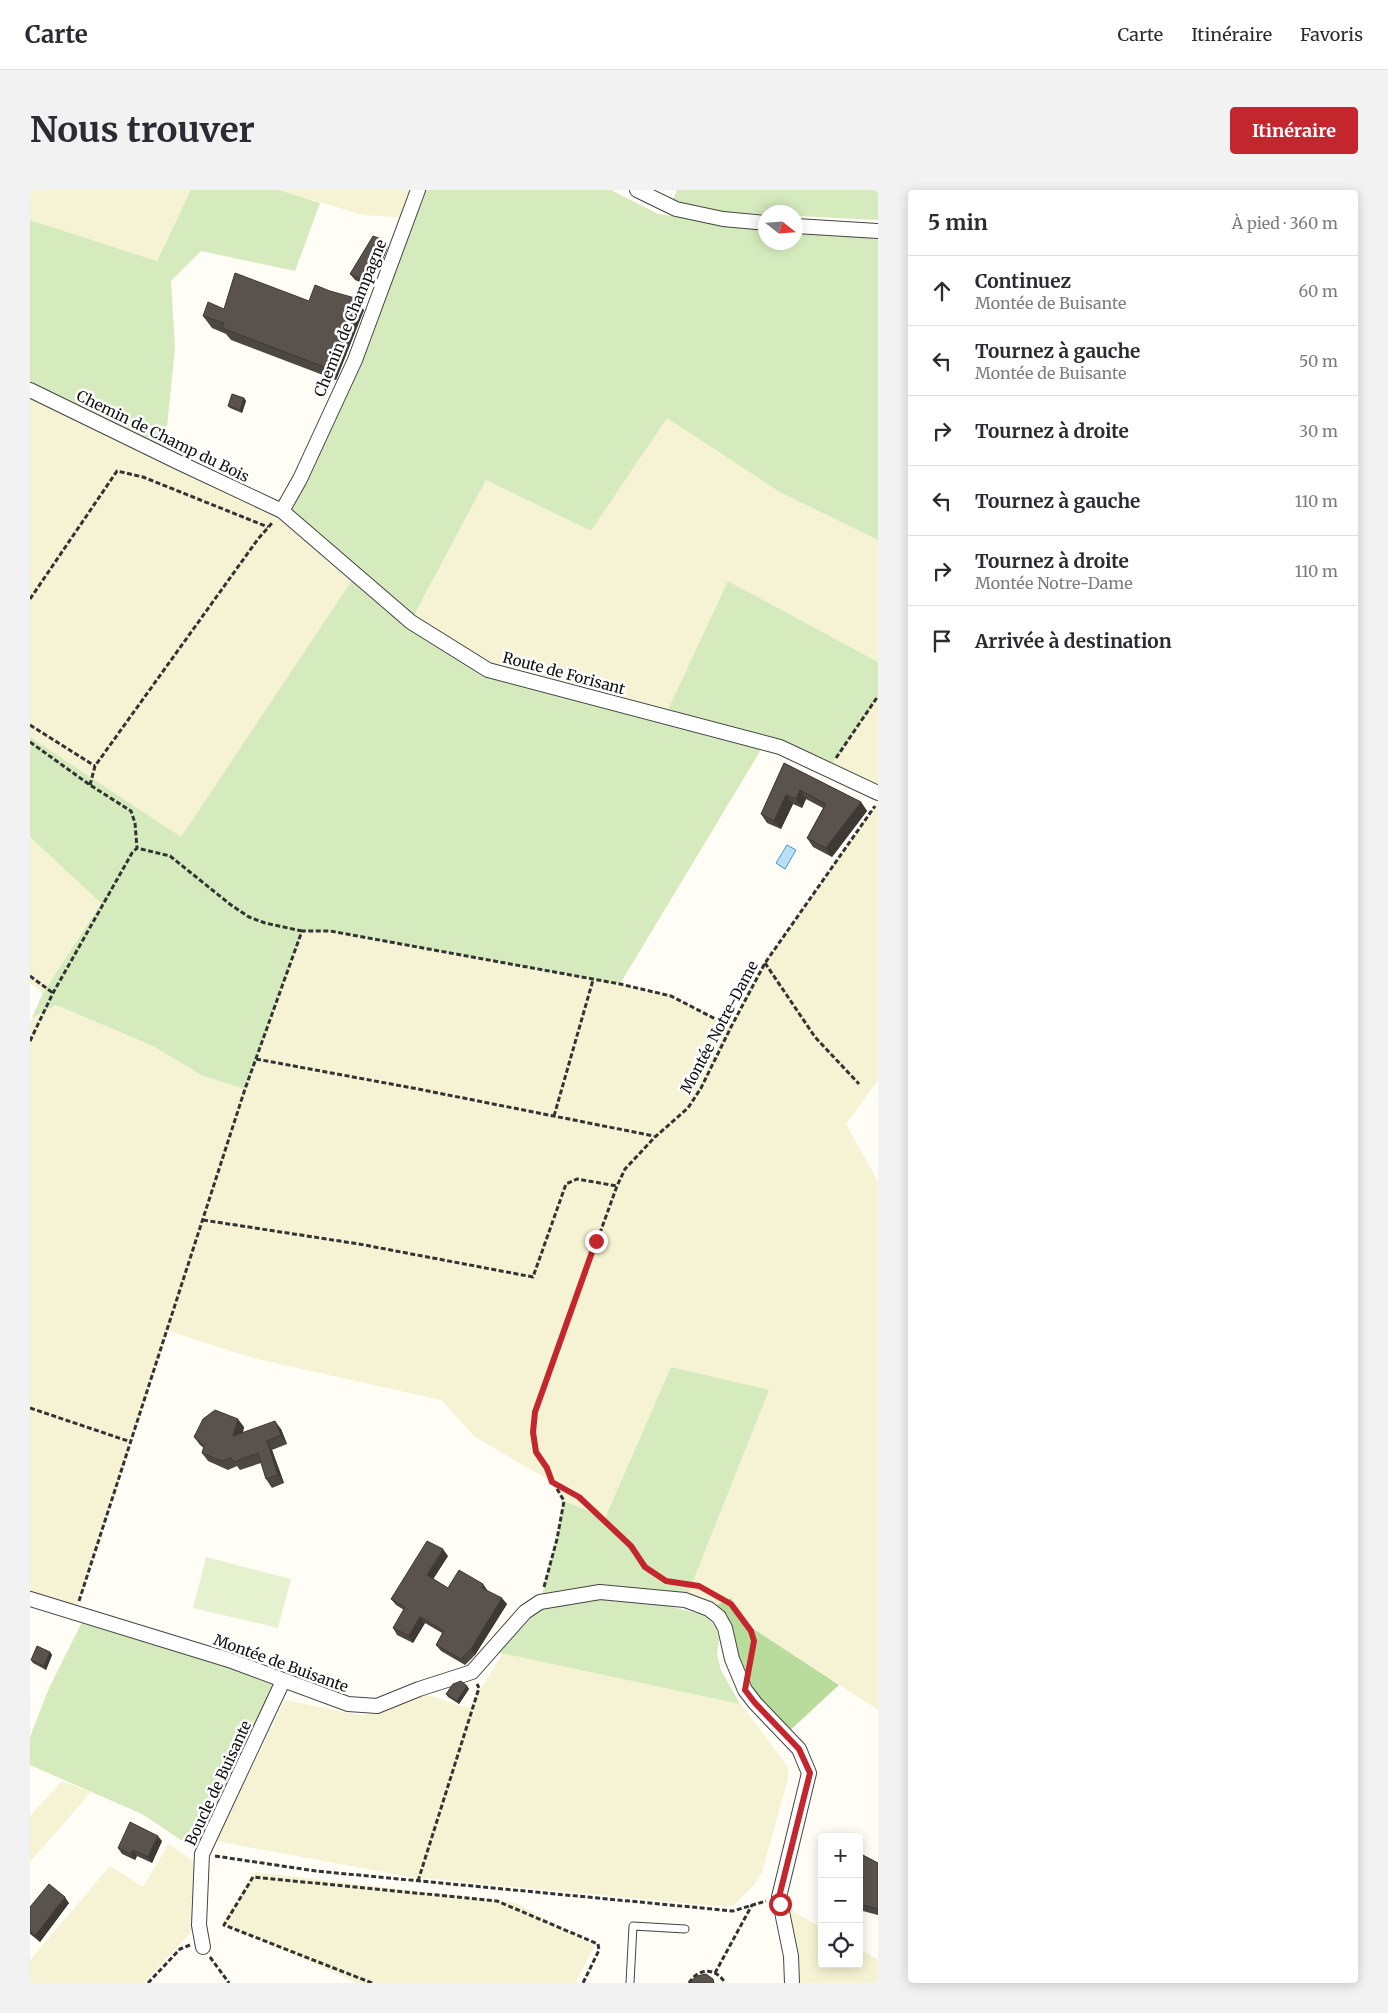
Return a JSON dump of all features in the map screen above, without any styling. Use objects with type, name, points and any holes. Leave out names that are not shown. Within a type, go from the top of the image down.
[{"type":"street","name":"Chemin de Champagne","points":[[282,510],[300,479],[354,360],[418,190]]},
{"type":"street","points":[[637,190],[676,209],[723,219],[758,222]]},
{"type":"street","points":[[803,227],[878,232]]},
{"type":"street","name":"Chemin de Champ du Bois","points":[[30,390],[180,464],[282,510]]},
{"type":"street","name":"Route de Forisant","points":[[282,510],[411,622],[488,670],[780,746],[878,793]]},
{"type":"street","points":[[472,1672],[525,1612],[540,1602],[600,1592],[685,1600],[709,1609],[719,1617],[725,1628],[732,1659],[745,1690],[799,1749],[810,1773],[779,1897],[791,1956],[792,1983]]},
{"type":"street","name":"Montée de Buisante","points":[[30,1599],[229,1660],[348,1704],[377,1706],[419,1689],[472,1672]]},
{"type":"street","name":"Boucle de Buisante","points":[[203,1947],[199,1925],[202,1854],[283,1681]]},
{"type":"lane","points":[[630,1983],[633,1926],[685,1929]]},
{"type":"path","points":[[30,599],[117,471],[143,477],[268,527]]},
{"type":"path","points":[[90,785],[95,766],[258,539],[282,510]]},
{"type":"path","points":[[828,769],[878,696]]},
{"type":"path","points":[[30,725],[95,766]]},
{"type":"path","points":[[30,742],[90,785],[131,811],[135,823],[137,848],[132,853],[53,993],[30,1041]]},
{"type":"path","name":"Montée Notre-Dame","points":[[540,1602],[557,1539],[564,1501],[552,1482],[547,1468],[536,1452],[533,1432],[535,1412],[617,1186],[625,1170],[655,1137],[688,1108],[701,1088],[765,964],[878,802]]},
{"type":"path","points":[[137,848],[170,856],[231,905],[249,917],[265,923],[302,930],[330,931],[620,984],[671,996],[731,1027]]},
{"type":"path","points":[[75,1613],[256,1059],[302,930]]},
{"type":"path","points":[[765,964],[815,1037],[859,1084]]},
{"type":"path","points":[[30,976],[53,993]]},
{"type":"path","points":[[554,1116],[593,980]]},
{"type":"path","points":[[256,1059],[655,1137]]},
{"type":"path","points":[[203,1220],[359,1244],[533,1277],[566,1184],[577,1179],[617,1186]]},
{"type":"path","points":[[30,1408],[131,1442]]},
{"type":"path","points":[[552,1482],[579,1497],[631,1546],[645,1567],[666,1581],[699,1586],[731,1604],[751,1631],[754,1641],[745,1690]]},
{"type":"path","points":[[418,1881],[478,1688],[472,1672]]},
{"type":"path","points":[[202,1854],[316,1872],[732,1911],[779,1897]]},
{"type":"path","points":[[372,1983],[224,1925],[253,1877],[497,1901],[598,1944],[599,1950],[583,1983]]},
{"type":"path","points":[[715,1973],[752,1905]]},
{"type":"path","points":[[148,1983],[180,1949],[194,1944],[203,1947],[229,1983]]},
{"type":"path","points":[[689,1983],[697,1974],[709,1971],[720,1976],[725,1983]]},
{"type":"shaded area","points":[[30,190],[191,190],[157,261],[30,220]]},
{"type":"shaded area","points":[[279,190],[418,190],[408,218],[363,215]]},
{"type":"shaded area","points":[[30,392],[282,511],[356,574],[181,838],[30,737]]},
{"type":"shaded area","points":[[667,418],[779,491],[878,540],[878,662],[728,581],[665,716],[488,670],[411,622],[486,480],[591,531]]},
{"type":"shaded area","points":[[878,697],[878,793],[828,769]]},
{"type":"shaded area","points":[[878,802],[878,1080],[846,1124],[878,1181],[878,1710],[743,1622],[731,1599],[709,1609],[685,1600],[671,1367],[605,1518],[564,1501],[552,1482],[475,1437],[441,1400],[253,1358],[168,1331],[75,1613],[30,1599],[30,1023],[32,1018],[56,1005],[153,1046],[203,1076],[245,1089],[302,931],[330,931],[620,984],[671,996],[731,1026],[765,963]]},
{"type":"shaded area","points":[[30,837],[101,902],[43,993],[30,983]]},
{"type":"shaded area","points":[[503,1653],[741,1704],[788,1767],[788,1779],[762,1872],[754,1885],[734,1905],[726,1907],[410,1877],[216,1841],[285,1700],[359,1715],[378,1713],[424,1694],[469,1708]]},
{"type":"shaded area","points":[[62,1781],[91,1792],[30,1862],[30,1816]]},
{"type":"shaded area","points":[[169,1844],[195,1862],[194,1929],[144,1983],[30,1983],[30,1960],[110,1866],[143,1887]]},
{"type":"shaded area","points":[[255,1872],[516,1903],[594,1946],[576,1983],[357,1983],[222,1923]]},
{"type":"shaded area","points":[[780,1904],[818,1926],[818,1968],[863,1968],[863,1951],[878,1959],[878,1983],[792,1983]]},
{"type":"green space","points":[[191,190],[279,190],[320,203],[295,271],[201,251],[171,281],[175,348],[164,456],[30,390],[30,220],[157,261]]},
{"type":"green space","points":[[418,190],[611,190],[658,214],[721,223],[758,225],[758,250],[803,250],[803,227],[878,231],[878,540],[780,492],[667,418],[591,531],[486,480],[411,621],[488,670],[665,716],[728,581],[878,662],[878,697],[828,769],[765,743],[620,984],[330,931],[302,931],[245,1089],[203,1076],[153,1046],[56,1005],[32,1018],[43,993],[101,903],[30,837],[30,737],[181,837],[356,574],[282,511],[300,479]]},
{"type":"green space","points":[[677,190],[878,190],[878,220],[803,216],[803,205],[758,205],[758,214],[705,211],[673,200]]},
{"type":"green space","points":[[671,1367],[769,1390],[687,1596],[603,1584],[598,1597],[673,1607],[707,1616],[716,1628],[719,1640],[717,1655],[721,1670],[740,1704],[491,1651],[540,1602],[557,1539],[564,1501],[605,1518]]},
{"type":"green space","points":[[206,1557],[291,1579],[278,1628],[193,1608]]},
{"type":"green space","points":[[731,1598],[743,1622],[839,1685],[785,1735],[755,1703],[709,1609]]},
{"type":"green space","points":[[85,1616],[283,1681],[202,1854],[142,1814],[30,1765],[30,1737],[49,1688]]},
{"type":"water","points":[[787,845],[796,850],[785,869],[776,863]]},
{"type":"building","points":[[373,236],[384,240],[377,259],[362,279],[350,274]]},
{"type":"building","points":[[235,273],[309,301],[315,285],[355,298],[327,368],[222,328],[224,323],[203,316],[208,302],[224,309]]},
{"type":"building","points":[[232,394],[244,398],[240,410],[228,406]]},
{"type":"building","points":[[784,763],[861,802],[826,848],[807,838],[826,804],[800,790],[796,799],[786,795],[774,821],[761,814]]},
{"type":"building","points":[[215,1410],[238,1419],[233,1436],[275,1421],[281,1435],[267,1441],[278,1475],[266,1479],[258,1453],[234,1462],[231,1458],[222,1461],[202,1453],[204,1446],[194,1437],[203,1419]]},
{"type":"building","points":[[427,1541],[443,1549],[427,1575],[448,1588],[459,1570],[483,1584],[482,1588],[502,1598],[471,1649],[461,1659],[436,1645],[444,1631],[420,1617],[409,1636],[393,1628],[405,1607],[391,1599]]},
{"type":"building","points":[[37,1646],[50,1652],[44,1666],[31,1660]]},
{"type":"building","points":[[461,1681],[467,1686],[457,1701],[446,1694],[453,1684]]},
{"type":"building","points":[[130,1822],[158,1836],[148,1857],[133,1850],[131,1854],[118,1848]]},
{"type":"building","points":[[863,1855],[878,1863],[878,1909],[863,1905]]},
{"type":"building","points":[[49,1884],[65,1897],[35,1936],[30,1931],[30,1907]]},
{"type":"building","points":[[706,1974],[713,1979],[714,1983],[691,1983],[697,1976]]},
{"type":"route","points":[[596,1241],[535,1412],[533,1432],[536,1452],[547,1468],[552,1482],[579,1497],[631,1546],[645,1567],[666,1581],[699,1586],[717,1595],[731,1604],[751,1631],[754,1641],[745,1690],[799,1749],[810,1773],[779,1897],[780,1904]]}]
